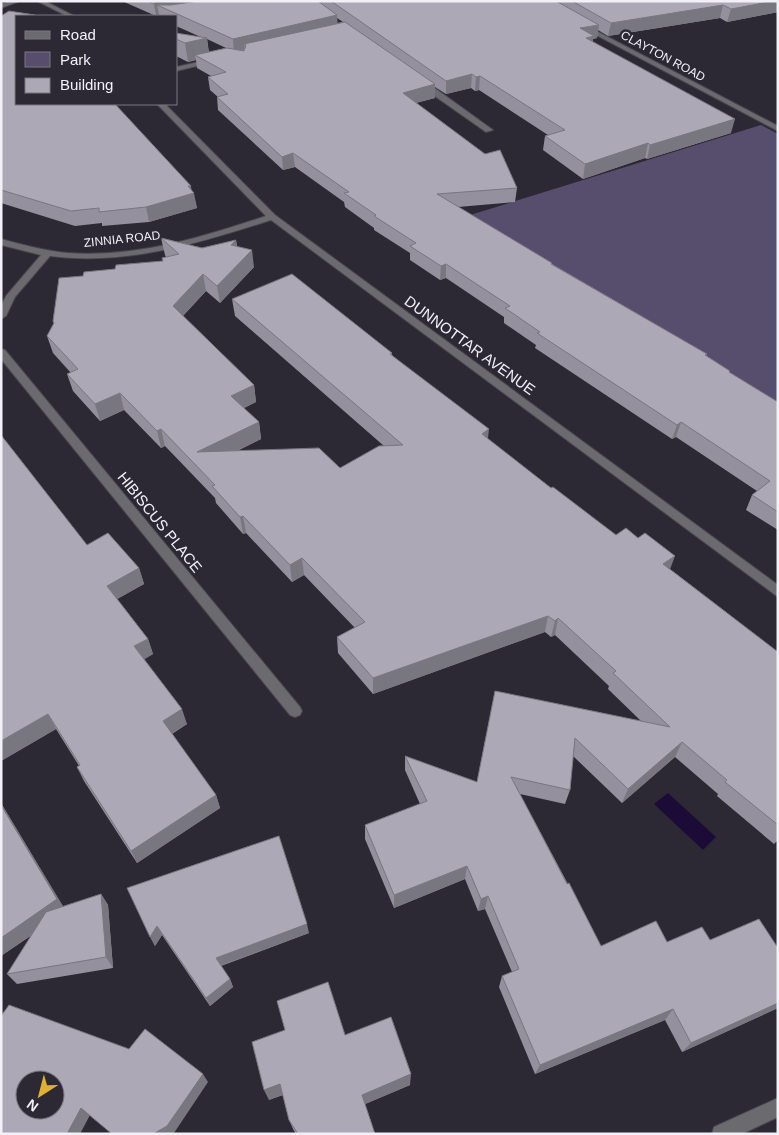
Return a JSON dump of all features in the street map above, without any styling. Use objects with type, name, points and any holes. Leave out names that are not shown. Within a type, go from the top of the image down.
[{"type":"street","points":[[1,6],[17,1]]},
{"type":"street","points":[[40,1],[57,6],[70,15]]},
{"type":"street","name":"CLAYTON ROAD","points":[[579,24],[778,129]]},
{"type":"street","points":[[178,70],[224,58]]},
{"type":"street","points":[[418,81],[490,130]]},
{"type":"street","name":"DUNNOTTAR AVENUE","points":[[162,105],[272,217],[778,592]]},
{"type":"street","name":"ZINNIA ROAD","points":[[1,242],[47,254],[100,256],[147,251],[202,240],[272,217]]},
{"type":"street","points":[[1,316],[12,296],[47,254]]},
{"type":"street","name":"HIBISCUS PLACE","points":[[1,352],[295,712]]},
{"type":"street","points":[[721,1134],[778,1107]]},
{"type":"green space","points":[[761,125],[778,134],[778,409],[467,216]]},
{"type":"shaded area","points":[[668,793],[716,837],[703,850],[654,804]]},
{"type":"building","points":[[198,1],[318,1],[337,15],[233,39],[157,5]]},
{"type":"building","points":[[331,1],[556,1],[599,25],[580,28],[594,36],[586,38],[735,119],[650,145],[648,143],[585,164],[545,136],[565,130],[480,76],[476,77],[472,74],[446,81]]},
{"type":"building","points":[[572,1],[774,1],[731,9],[723,5],[611,23]]},
{"type":"building","points":[[9,11],[35,15],[15,15],[15,105],[116,105],[191,186],[188,186],[194,193],[146,207],[99,212],[99,208],[71,211],[1,190],[1,16]]},
{"type":"building","points":[[345,22],[435,84],[403,93],[485,154],[500,150],[517,188],[437,194],[551,264],[707,354],[705,355],[729,372],[778,402],[778,512],[752,495],[770,481],[681,422],[677,425],[537,333],[540,332],[505,308],[510,306],[446,264],[441,266],[410,246],[416,243],[374,216],[376,215],[344,193],[349,192],[293,153],[282,157],[217,97],[228,94],[208,77],[226,72],[195,55],[227,48],[244,51],[246,45],[244,44]]},
{"type":"building","points":[[178,33],[207,38],[185,43],[178,40]]},
{"type":"building","points":[[161,238],[202,248],[236,240],[231,245],[252,250],[217,286],[203,274],[173,306],[254,385],[231,396],[259,422],[197,452],[319,448],[340,468],[379,446],[403,445],[232,299],[292,274],[392,353],[390,354],[489,429],[482,434],[551,488],[553,487],[616,535],[626,528],[638,538],[645,533],[675,556],[663,564],[778,652],[778,825],[725,782],[727,780],[682,742],[628,789],[575,738],[570,790],[511,777],[601,946],[656,921],[667,942],[702,927],[710,940],[759,919],[778,948],[778,1003],[691,1043],[673,1009],[540,1065],[502,976],[519,969],[488,896],[481,899],[467,866],[394,895],[365,825],[427,801],[405,756],[477,782],[495,691],[670,727],[613,673],[616,671],[558,618],[555,621],[548,616],[373,678],[337,637],[365,622],[302,558],[290,565],[243,516],[240,517],[212,486],[215,485],[161,429],[157,431],[120,393],[95,404],[67,374],[78,369],[47,336],[54,323],[59,278],[83,276],[84,272],[115,269],[116,265],[163,261],[162,258],[179,254]]},
{"type":"building","points":[[1,435],[87,545],[108,533],[139,568],[107,586],[148,639],[134,646],[182,709],[163,721],[216,795],[131,851],[77,767],[80,765],[48,714],[1,741]]},
{"type":"building","points":[[1,805],[57,899],[1,938]]},
{"type":"building","points":[[279,836],[307,924],[216,958],[230,979],[206,998],[157,926],[150,937],[127,888]]},
{"type":"building","points":[[101,894],[106,957],[7,974],[46,912]]},
{"type":"building","points":[[328,982],[345,1035],[391,1017],[411,1074],[362,1095],[375,1134],[298,1134],[289,1120],[280,1084],[264,1090],[252,1042],[285,1030],[277,1001]]},
{"type":"building","points":[[9,1005],[129,1049],[145,1029],[203,1074],[167,1126],[153,1134],[112,1134],[81,1108],[67,1134],[1,1134],[1,1016]]}]
